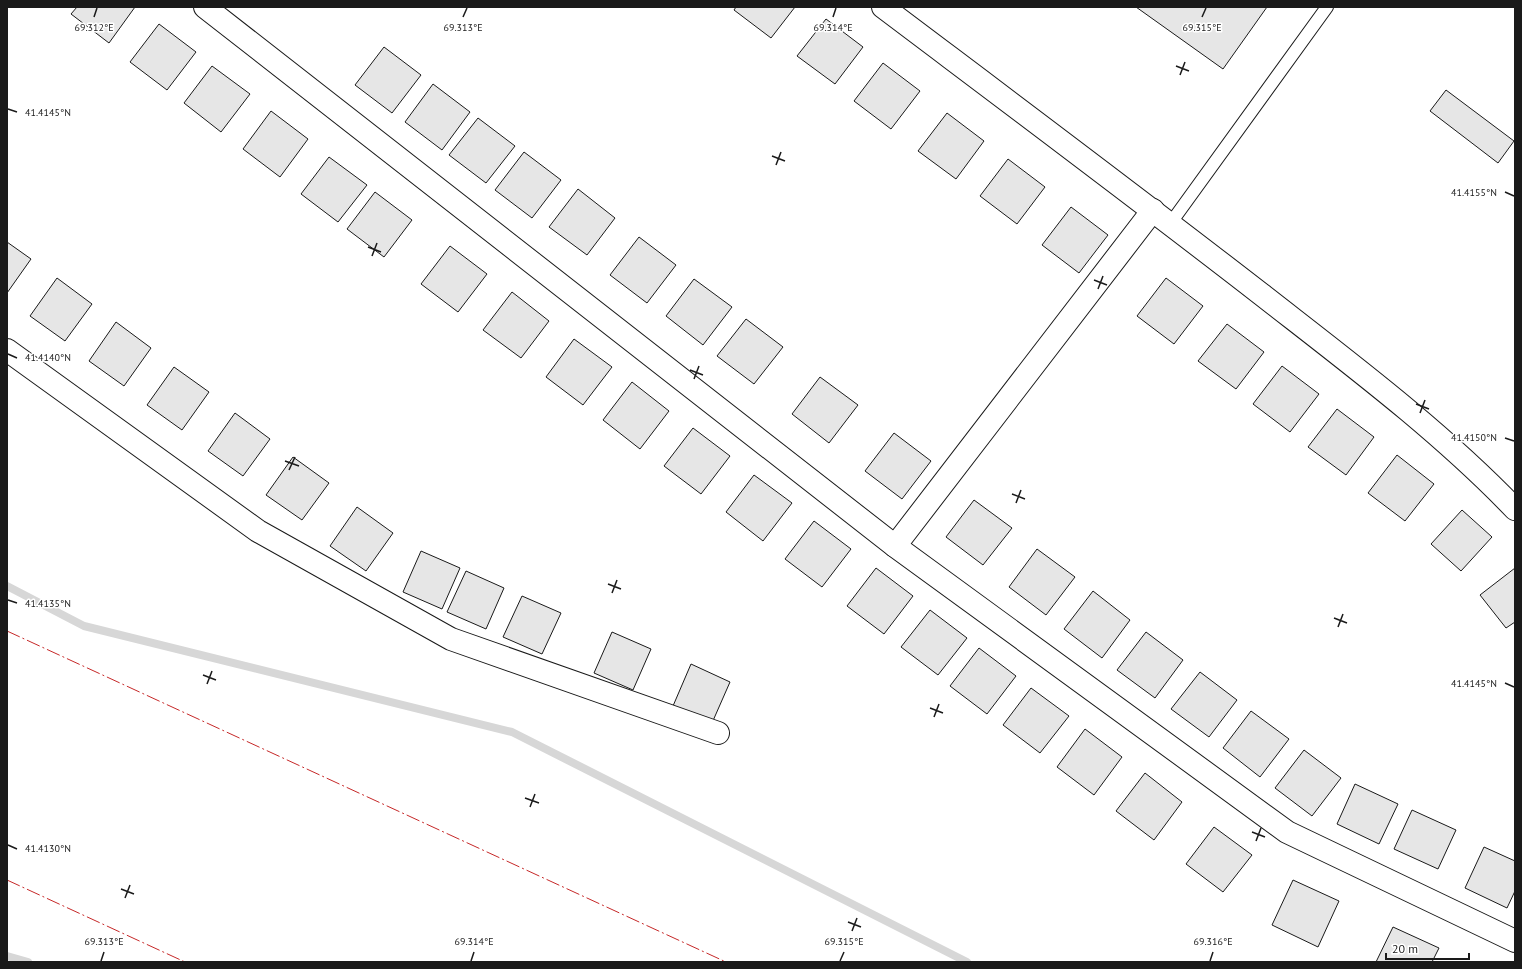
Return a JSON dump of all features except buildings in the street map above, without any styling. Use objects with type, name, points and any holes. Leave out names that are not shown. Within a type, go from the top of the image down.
[{"type":"street","points":[[205,7],[895,546],[1287,832],[1515,941]]},
{"type":"street","points":[[883,7],[1153,210],[1324,343],[1437,435],[1498,491],[1515,509]]},
{"type":"street","points":[[895,546],[1153,210]]},
{"type":"street","points":[[7,350],[258,531],[451,639],[718,733]]},
{"type":"lane","points":[[1170,224],[1327,7]]},
{"type":"waterway","points":[[7,586],[84,626],[512,732],[967,962]]},
{"type":"waterway","points":[[7,956],[28,962]]},
{"type":"power","points":[[7,631],[726,962]]},
{"type":"power","points":[[7,880],[185,962]]}]
